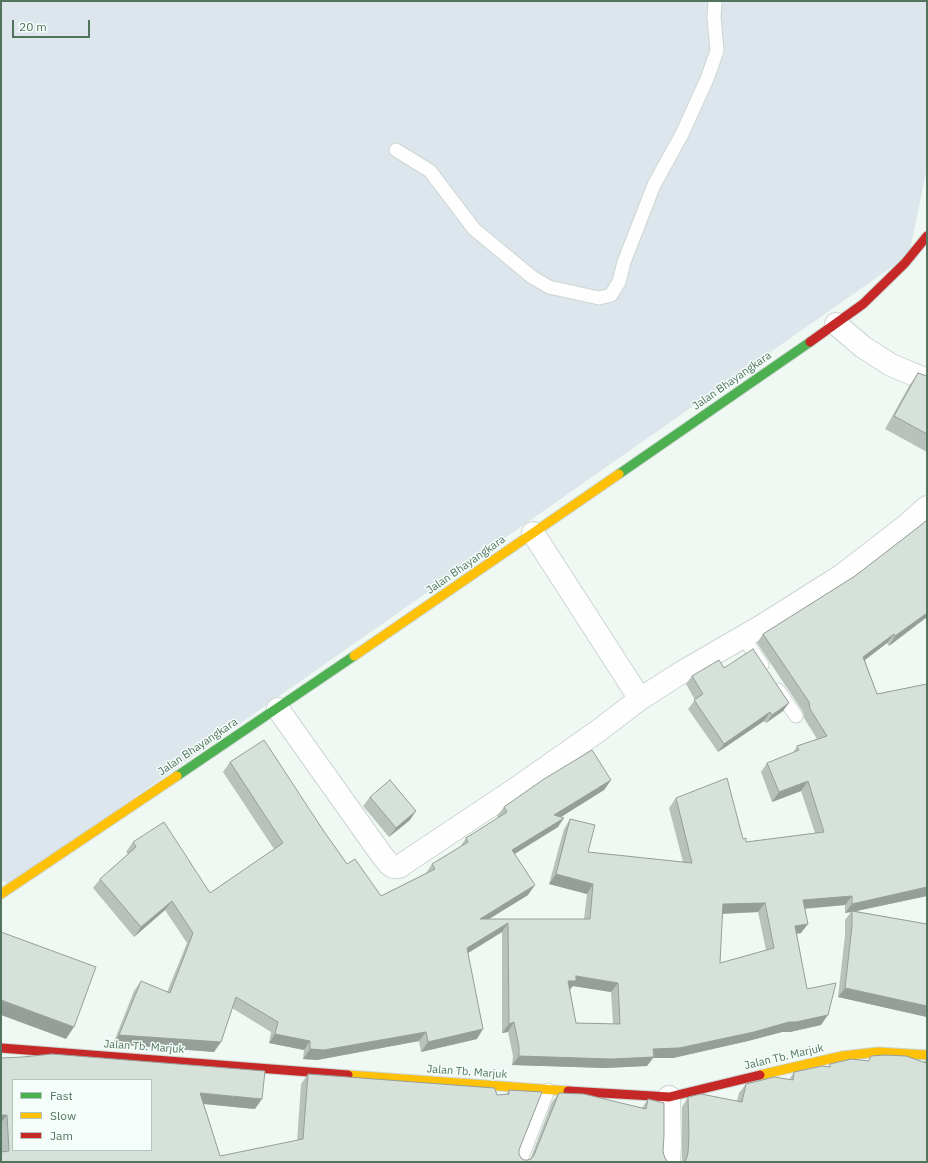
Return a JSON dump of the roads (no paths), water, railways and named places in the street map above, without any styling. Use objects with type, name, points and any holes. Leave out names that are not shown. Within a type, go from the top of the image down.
[{"type":"street","name":"Jalan Bhayangkara","points":[[1,894],[278,708],[836,324],[863,304],[879,289],[905,263],[927,236]]},
{"type":"street","points":[[836,324],[863,347],[891,365],[927,380]]},
{"type":"street","points":[[278,708],[389,864],[393,867],[399,867],[514,790],[598,731],[640,699],[679,674],[760,627],[841,576],[907,525],[927,507]]},
{"type":"street","points":[[533,533],[640,699]]},
{"type":"street","name":"Jalan Tb. Marjuk","points":[[1,1048],[548,1090],[670,1097],[842,1056],[878,1052],[927,1055]]},
{"type":"street","points":[[669,1162],[670,1097]]},
{"type":"lane","points":[[396,150],[430,170],[474,229],[532,277],[549,286],[599,298],[611,294],[619,282],[624,262],[654,185],[682,134],[707,79],[717,51],[714,17],[715,1]]},
{"type":"lane","points":[[743,637],[796,716]]},
{"type":"lane","points":[[520,1162],[548,1090]]}]
